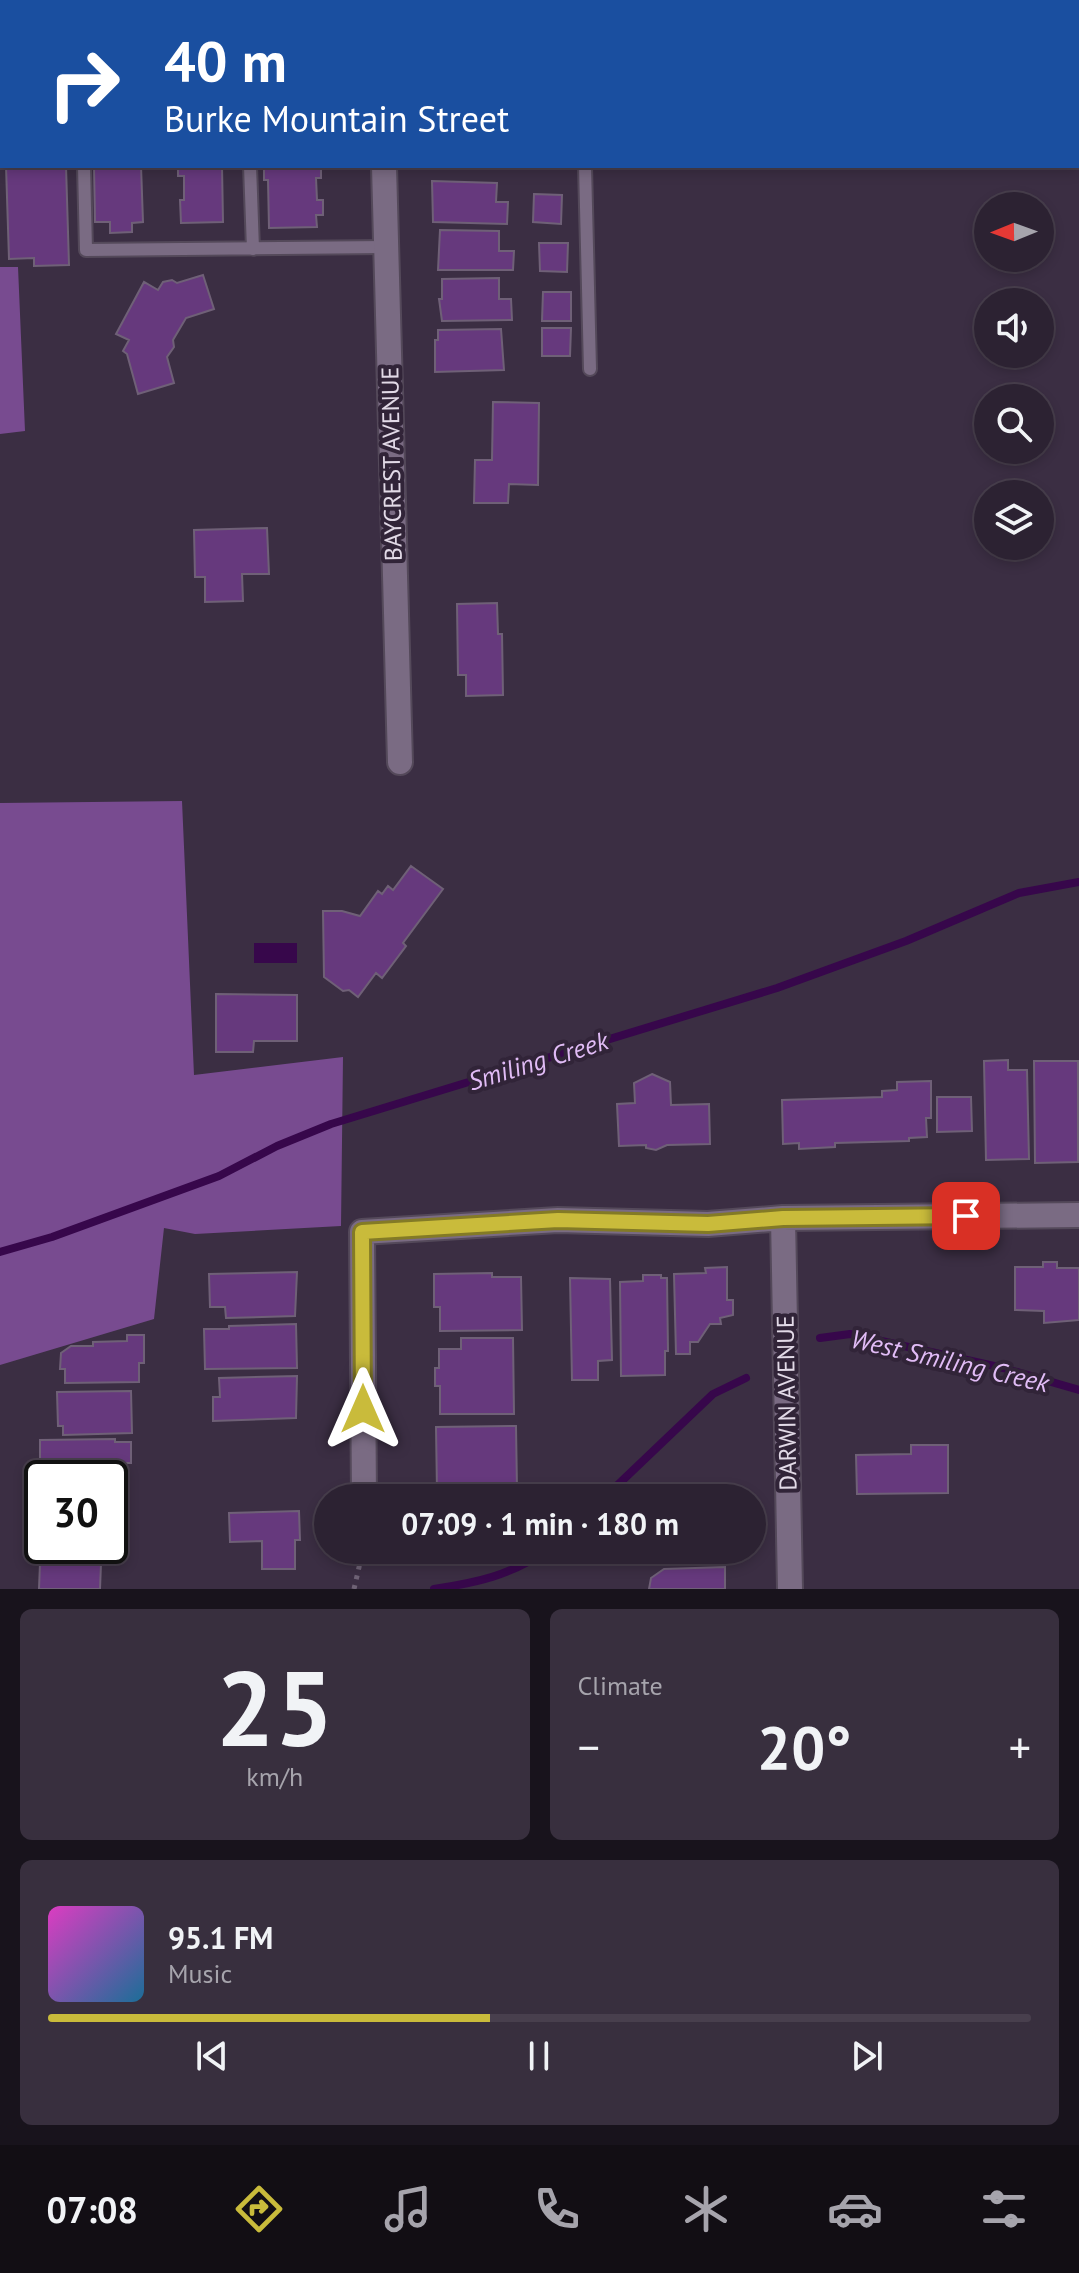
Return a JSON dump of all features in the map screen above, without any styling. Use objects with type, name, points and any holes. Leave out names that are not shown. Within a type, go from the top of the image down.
[{"type":"street","name":"BAYCREST AVENUE","points":[[384,168],[400,762]]},
{"type":"street","points":[[364,1484],[362,1232],[558,1220],[708,1224],[783,1218],[1079,1215]]},
{"type":"street","name":"DARWIN AVENUE","points":[[783,1218],[790,1589]]},
{"type":"lane","points":[[84,168],[86,250],[386,247]]},
{"type":"lane","points":[[250,168],[253,249]]},
{"type":"lane","points":[[585,168],[590,369]]},
{"type":"path","points":[[354,1589],[360,1564]]},
{"type":"shaded area","points":[[0,267],[18,267],[25,431],[0,434]]},
{"type":"shaded area","points":[[182,801],[194,1075],[343,1057],[341,1226],[195,1234],[164,1228],[154,1319],[0,1365],[0,803]]},
{"type":"shaded area","points":[[254,943],[297,943],[297,963],[254,963]]},
{"type":"building","points":[[6,168],[66,168],[69,265],[34,266],[34,258],[9,259]]},
{"type":"building","points":[[94,168],[141,168],[143,222],[132,223],[132,232],[110,233],[110,222],[95,222]]},
{"type":"building","points":[[178,168],[222,168],[223,222],[181,223],[180,200],[184,200],[184,176],[178,176]]},
{"type":"building","points":[[264,168],[321,168],[321,178],[316,178],[317,200],[323,200],[323,215],[316,215],[317,227],[269,228],[268,180],[264,180]]},
{"type":"building","points":[[432,181],[497,183],[496,202],[508,202],[507,224],[433,222]]},
{"type":"building","points":[[534,194],[562,195],[561,224],[533,222]]},
{"type":"building","points":[[440,230],[499,231],[499,251],[514,251],[513,270],[438,270]]},
{"type":"building","points":[[539,243],[568,243],[567,272],[540,271]]},
{"type":"building","points":[[203,275],[214,309],[186,318],[173,340],[174,347],[167,357],[174,383],[138,394],[127,354],[123,351],[129,340],[116,334],[144,282],[158,290],[163,282],[172,280],[177,283]]},
{"type":"building","points":[[499,278],[499,299],[511,299],[512,320],[442,321],[439,299],[442,299],[442,279]]},
{"type":"building","points":[[543,292],[571,292],[571,321],[542,321]]},
{"type":"building","points":[[542,328],[571,328],[570,356],[542,356]]},
{"type":"building","points":[[501,329],[504,370],[435,372],[438,330]]},
{"type":"building","points":[[493,402],[539,403],[538,485],[509,484],[508,503],[474,503],[475,460],[492,460]]},
{"type":"building","points":[[267,528],[269,574],[242,574],[243,601],[205,602],[205,577],[195,577],[194,530]]},
{"type":"building","points":[[497,603],[498,634],[502,634],[503,695],[466,696],[466,675],[458,675],[457,604]]},
{"type":"building","points":[[411,866],[443,889],[403,943],[406,946],[382,978],[376,973],[358,997],[349,990],[343,991],[324,977],[323,911],[342,911],[360,916],[378,891],[382,894],[388,886],[393,890]]},
{"type":"building","points":[[216,994],[297,995],[297,1041],[254,1041],[253,1052],[216,1052]]},
{"type":"building","points":[[1008,1060],[1008,1070],[1027,1070],[1029,1159],[986,1160],[984,1061]]},
{"type":"building","points":[[1034,1061],[1078,1061],[1078,1162],[1035,1163]]},
{"type":"building","points":[[652,1074],[670,1082],[671,1105],[709,1104],[710,1144],[667,1145],[656,1150],[646,1148],[646,1145],[619,1146],[617,1104],[635,1103],[634,1083]]},
{"type":"building","points":[[931,1081],[931,1118],[926,1118],[927,1137],[909,1138],[909,1141],[835,1143],[835,1147],[799,1149],[799,1143],[783,1144],[782,1100],[882,1097],[882,1091],[897,1090],[897,1082]]},
{"type":"building","points":[[937,1097],[971,1097],[972,1131],[937,1132]]},
{"type":"building","points":[[1043,1262],[1057,1262],[1057,1268],[1079,1268],[1079,1320],[1044,1323],[1044,1311],[1015,1310],[1015,1267],[1043,1267]]},
{"type":"building","points":[[727,1267],[727,1300],[733,1300],[733,1315],[720,1318],[721,1324],[710,1324],[698,1342],[690,1342],[690,1354],[676,1354],[674,1274],[706,1273],[705,1268]]},
{"type":"building","points":[[297,1272],[295,1316],[226,1318],[225,1307],[210,1307],[209,1274]]},
{"type":"building","points":[[492,1273],[492,1277],[521,1277],[522,1330],[440,1331],[440,1307],[434,1307],[434,1274]]},
{"type":"building","points":[[643,1275],[667,1278],[668,1351],[665,1351],[665,1375],[621,1376],[620,1282],[643,1281]]},
{"type":"building","points":[[570,1278],[610,1279],[612,1360],[598,1361],[598,1380],[572,1380]]},
{"type":"building","points":[[296,1324],[297,1368],[205,1369],[204,1329]]},
{"type":"building","points":[[127,1335],[144,1335],[144,1363],[139,1363],[139,1382],[65,1383],[65,1369],[60,1369],[61,1353],[71,1346],[93,1346],[93,1342],[127,1341]]},
{"type":"building","points":[[461,1338],[513,1338],[514,1414],[440,1414],[440,1386],[435,1386],[439,1349],[461,1349]]},
{"type":"building","points":[[297,1376],[296,1418],[213,1421],[213,1397],[220,1397],[219,1378]]},
{"type":"building","points":[[131,1391],[132,1433],[63,1435],[63,1426],[58,1426],[57,1392]]},
{"type":"building","points":[[516,1426],[517,1484],[437,1484],[436,1427]]},
{"type":"building","points":[[115,1439],[115,1442],[131,1442],[131,1463],[128,1460],[40,1460],[40,1440]]},
{"type":"building","points":[[911,1445],[948,1445],[948,1493],[857,1494],[856,1455],[911,1454]]},
{"type":"building","points":[[299,1511],[300,1540],[295,1540],[295,1569],[262,1569],[262,1541],[230,1542],[229,1513]]},
{"type":"building","points":[[40,1564],[101,1564],[100,1589],[39,1589]]},
{"type":"building","points":[[725,1567],[725,1589],[649,1589],[651,1578],[664,1569]]},
{"type":"waterway","name":"Smiling Creek","points":[[0,1252],[52,1237],[219,1176],[277,1146],[331,1124],[777,988],[906,941],[1019,893],[1079,882]]},
{"type":"waterway","name":"West Smiling Creek","points":[[820,1338],[850,1334],[1003,1368],[1079,1390]]},
{"type":"waterway","name":"West Smiling Creek","points":[[619,1484],[713,1394],[746,1378]]},
{"type":"waterway","name":"West Smiling Creek","points":[[434,1589],[493,1577],[524,1564]]},
{"type":"route","points":[[363,1409],[362,1232],[558,1220],[708,1224],[783,1218],[966,1216]]}]
